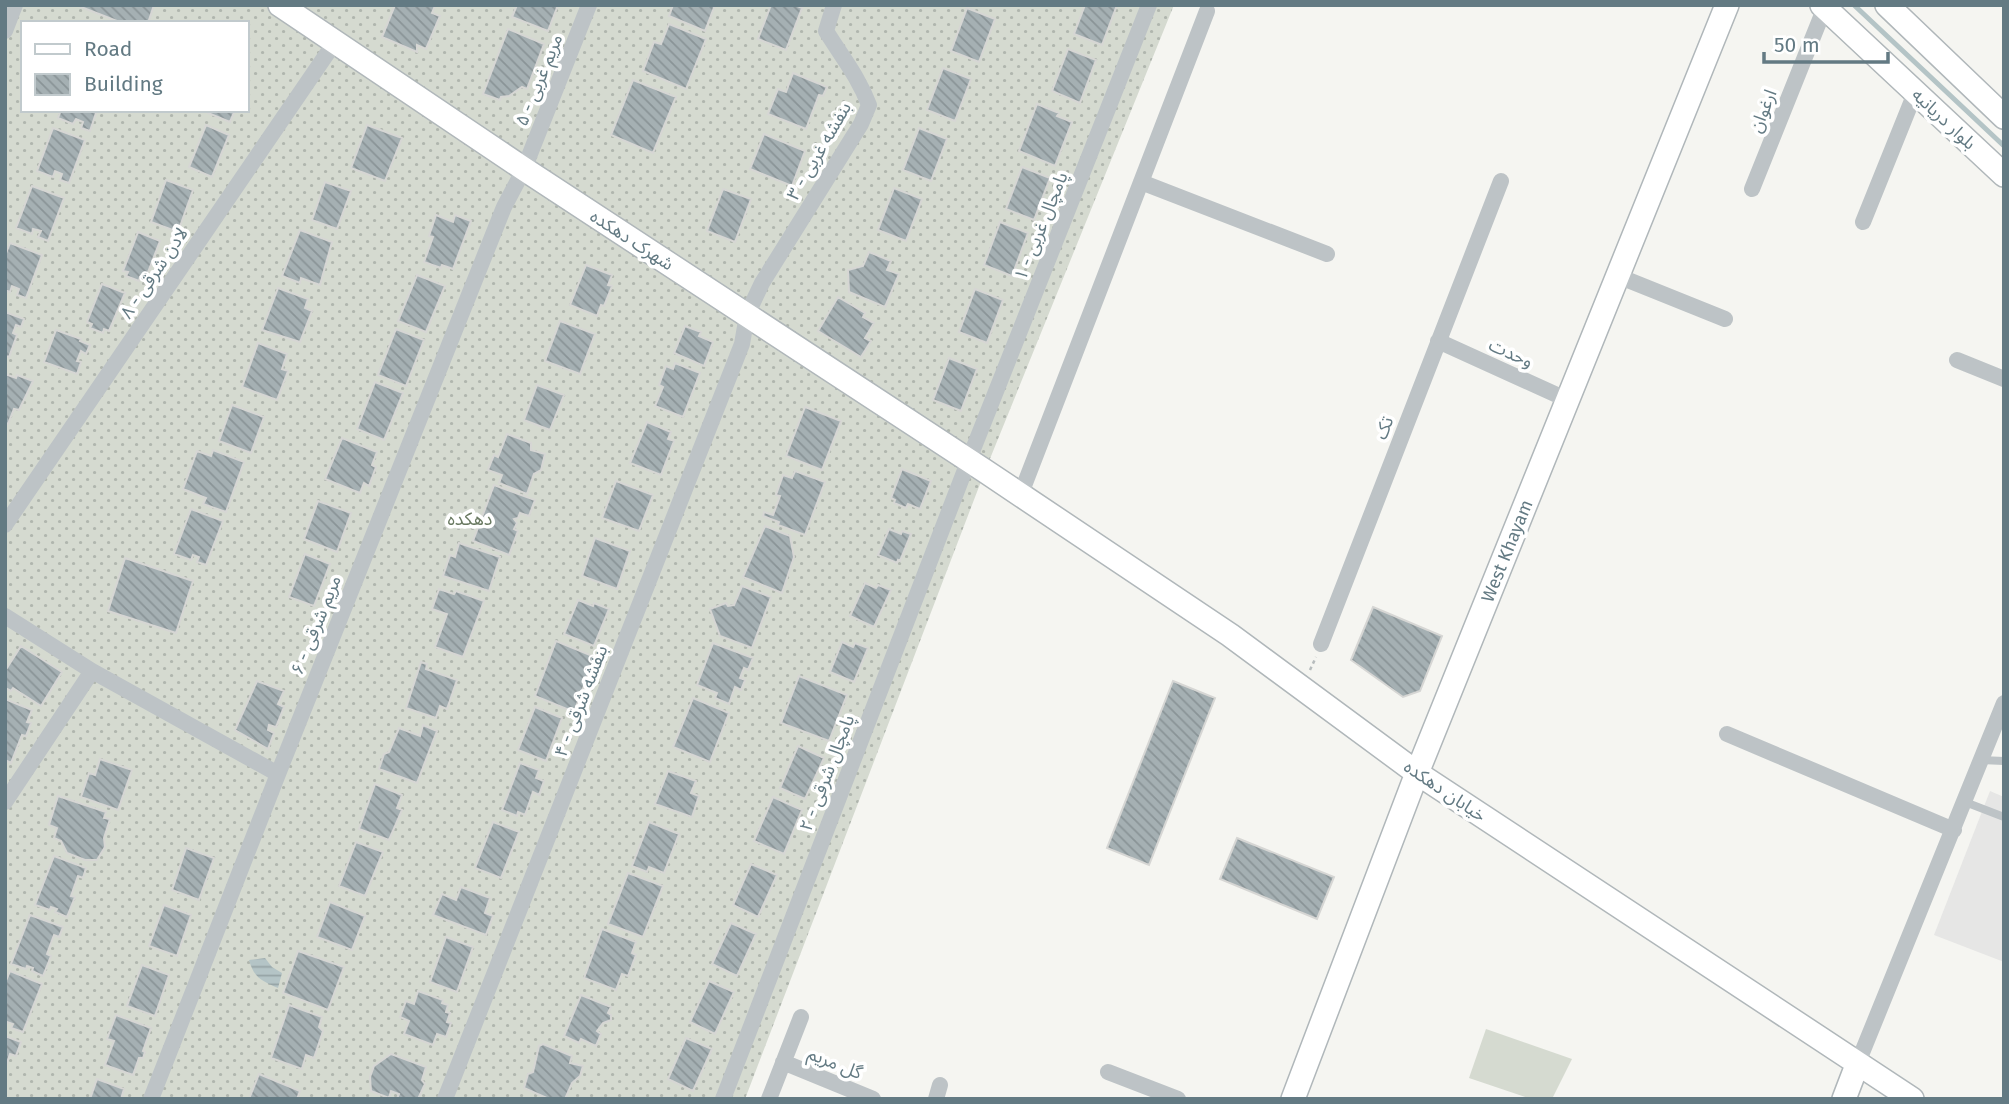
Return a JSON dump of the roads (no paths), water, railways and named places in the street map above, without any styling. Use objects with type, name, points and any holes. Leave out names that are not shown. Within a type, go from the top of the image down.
[{"type":"street","points":[[5,31],[15,5]]},
{"type":"street","name":"شهرک دهکده","points":[[280,5],[304,12],[335,42],[977,466]]},
{"type":"street","name":"مریم غربی - ۵","points":[[524,169],[589,5]]},
{"type":"street","name":"بنفشه غربی - ۳","points":[[747,315],[762,283],[861,124],[869,104],[859,80],[826,31],[834,5]]},
{"type":"street","name":"پامچال غربی - ۱","points":[[977,466],[1149,5]]},
{"type":"street","name":"West Khayam","points":[[1293,1099],[1417,773],[1727,5]]},
{"type":"street","points":[[1887,5],[2004,117]]},
{"type":"street","name":"بلوار دریانیه","points":[[1824,6],[2004,175]]},
{"type":"street","name":"ارغوان","points":[[1752,189],[1824,6]]},
{"type":"street","points":[[1020,496],[1207,11]]},
{"type":"street","name":"لادن شرقی - ۸","points":[[5,525],[335,42]]},
{"type":"street","points":[[1863,222],[1915,93]]},
{"type":"street","name":"مریم شرقی - ۶","points":[[151,1099],[504,207],[524,169]]},
{"type":"street","name":"تک","points":[[1321,644],[1501,181]]},
{"type":"street","points":[[1141,182],[1327,254]]},
{"type":"street","points":[[1618,276],[1725,319]]},
{"type":"street","name":"بنفشه شرقی - ۴","points":[[446,1099],[742,344],[747,315]]},
{"type":"street","name":"وحدت","points":[[1438,341],[1568,400]]},
{"type":"street","points":[[1958,360],[2004,379]]},
{"type":"street","name":"خیابان دهکده","points":[[977,466],[1230,635],[1417,773],[1912,1099]]},
{"type":"street","name":"پامچال شرقی - ۲","points":[[723,1099],[977,466]]},
{"type":"street","points":[[5,616],[92,671],[278,774]]},
{"type":"street","points":[[5,802],[92,671]]},
{"type":"street","points":[[1844,1099],[1981,760],[2000,723],[2004,703]]},
{"type":"street","points":[[1727,734],[1954,830]]},
{"type":"street","points":[[769,1099],[801,1017]]},
{"type":"street","name":"گل مریم","points":[[783,1062],[873,1099]]},
{"type":"street","points":[[1108,1072],[1178,1099]]},
{"type":"lane","points":[[1981,760],[2004,761]]},
{"type":"lane","points":[[1965,802],[2004,817]]},
{"type":"waterway","points":[[1854,5],[2004,146]]},
{"type":"park label","name":"دهکده","points":[[470,519]]}]
